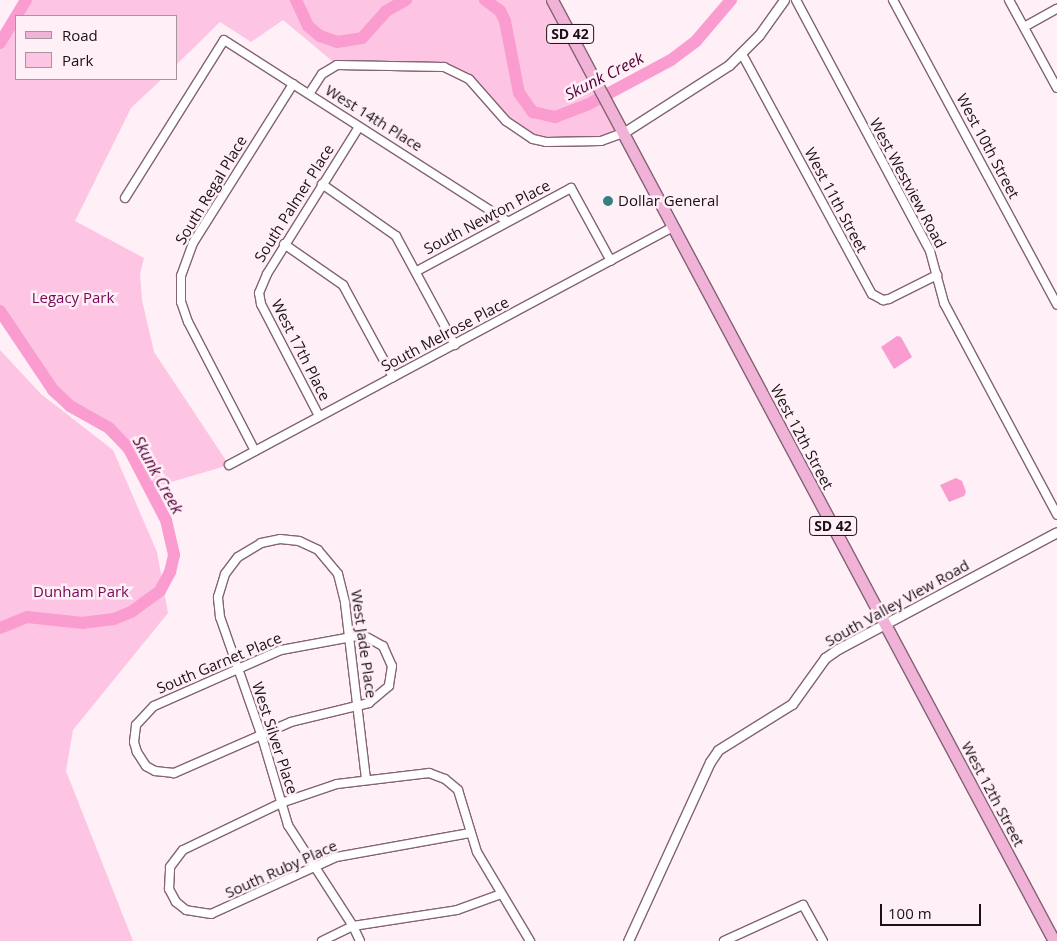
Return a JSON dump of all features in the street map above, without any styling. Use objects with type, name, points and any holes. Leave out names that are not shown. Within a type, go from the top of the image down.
[{"type":"main road","name":"West 12th Street","points":[[552,0],[1054,941]]},
{"type":"street","points":[[309,94],[322,74],[337,65],[444,67],[468,79],[506,121],[533,139],[546,142],[601,141],[623,133],[695,89],[742,54],[784,0]]},
{"type":"street","name":"West Westview Road","points":[[796,0],[930,251],[944,303],[1057,515]]},
{"type":"street","name":"West 10th Street","points":[[893,0],[1057,305]]},
{"type":"street","points":[[1010,0],[1057,88]]},
{"type":"street","points":[[1024,27],[1057,9]]},
{"type":"street","name":"West 14th Place","points":[[125,198],[224,40],[507,221]]},
{"type":"street","name":"West 11th Street","points":[[742,54],[872,294],[883,300],[889,299],[937,275]]},
{"type":"street","name":"South Regal Place","points":[[255,451],[188,322],[181,302],[181,276],[193,243],[293,84]]},
{"type":"street","name":"South Palmer Place","points":[[258,297],[266,274],[359,127]]},
{"type":"street","points":[[322,184],[392,231],[417,271],[455,344]]},
{"type":"street","name":"South Newton Place","points":[[417,271],[571,188],[611,261]]},
{"type":"street","name":"South Melrose Place","points":[[229,465],[673,227]]},
{"type":"street","points":[[284,244],[343,285],[393,377]]},
{"type":"street","name":"West 17th Place","points":[[258,297],[319,416]]},
{"type":"street","name":"South Valley View Road","points":[[628,941],[710,762],[718,750],[792,704],[829,655],[1057,532]]},
{"type":"street","name":"West Jade Place","points":[[261,543],[293,540],[326,556],[340,580],[349,637],[366,779]]},
{"type":"street","name":"West Silver Place","points":[[261,543],[229,567],[218,597],[220,617],[261,734],[292,836],[353,926],[360,941]]},
{"type":"street","name":"South Garnet Place","points":[[261,734],[174,774],[155,771],[137,752],[136,725],[148,709],[237,667],[295,646],[363,635],[374,638],[386,650],[392,666],[386,691],[379,698],[358,707]]},
{"type":"street","points":[[261,734],[310,717],[358,707]]},
{"type":"street","points":[[281,803],[323,788],[366,779],[434,774],[458,790],[470,833],[501,894],[530,941]]},
{"type":"street","name":"South Ruby Place","points":[[281,803],[183,850],[173,861],[168,873],[171,894],[186,910],[211,914],[313,867],[349,853],[431,842],[470,833]]},
{"type":"street","points":[[322,941],[353,926],[457,910],[501,894]]},
{"type":"street","points":[[724,941],[803,905],[823,941]]},
{"type":"green space","points":[[26,0],[552,0],[623,133],[601,141],[546,142],[528,137],[461,74],[432,67],[337,65],[283,20],[251,42],[220,22],[178,63],[178,15],[17,15]]},
{"type":"green space","name":"Legacy Park","points":[[15,19],[15,80],[161,80],[131,108],[75,221],[144,258],[140,274],[142,300],[154,352],[229,465],[151,488],[129,449],[109,428],[70,406],[53,390],[0,311],[0,43]]},
{"type":"green space","name":"Dunham Park","points":[[0,350],[41,394],[113,450],[157,552],[168,613],[73,730],[66,771],[133,941],[0,941]]},
{"type":"shaded area","points":[[897,336],[901,337],[912,357],[894,369],[881,347]]},
{"type":"shaded area","points":[[956,478],[962,481],[966,492],[964,496],[949,502],[940,485]]},
{"type":"waterway","name":"Skunk Creek","points":[[17,15],[26,0]]},
{"type":"waterway","name":"Skunk Creek","points":[[296,0],[308,26],[320,36],[337,42],[362,38],[386,11],[406,0]]},
{"type":"waterway","name":"Skunk Creek","points":[[485,0],[500,11],[505,21],[519,93],[533,112],[555,117],[587,105],[671,60],[696,41],[731,0]]},
{"type":"waterway","name":"Skunk Creek","points":[[0,43],[15,18]]},
{"type":"waterway","name":"Skunk Creek","points":[[0,311],[53,390],[70,406],[109,428],[129,449],[166,520],[174,555],[170,572],[160,591],[131,612],[114,619],[83,623],[27,617],[0,628]]},
{"type":"place","name":"Dollar General","points":[[608,201]]}]
